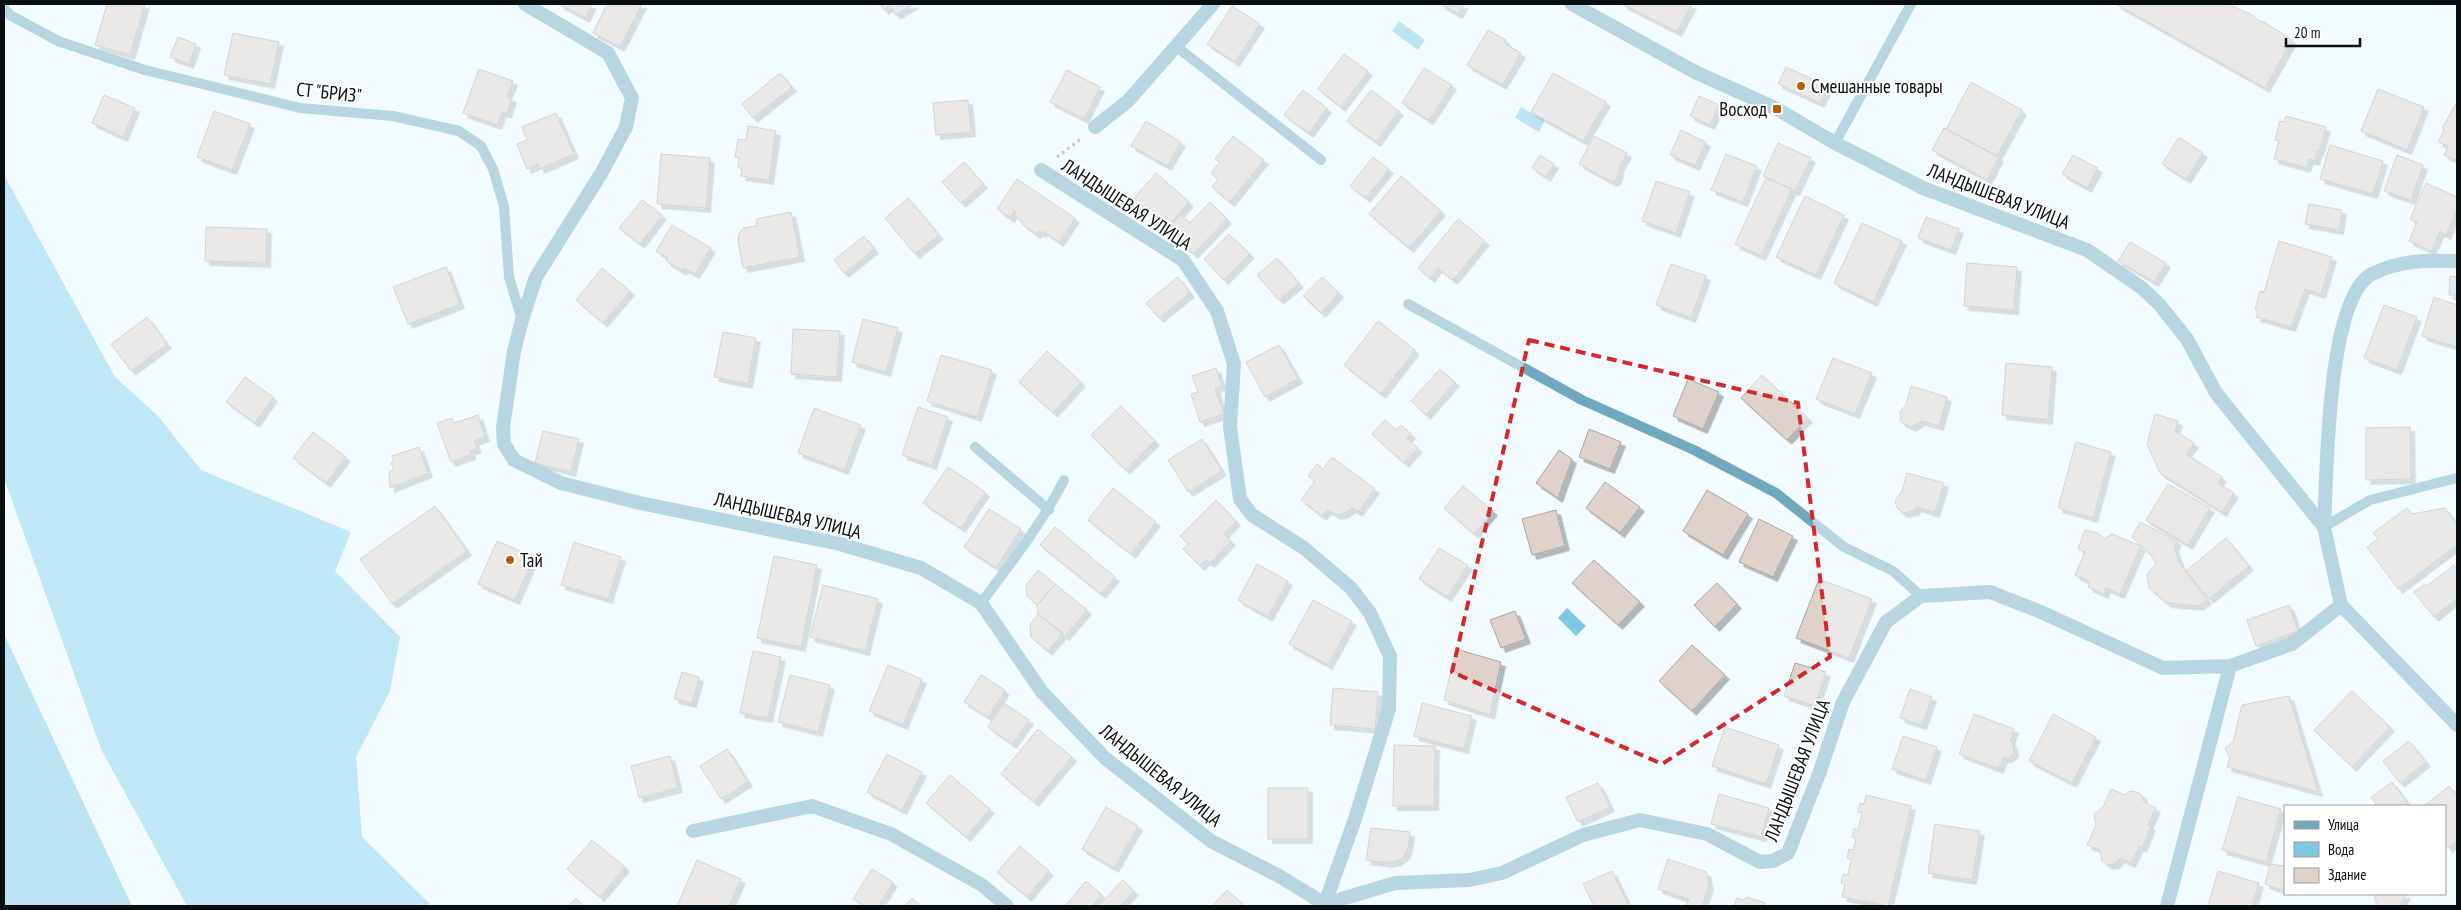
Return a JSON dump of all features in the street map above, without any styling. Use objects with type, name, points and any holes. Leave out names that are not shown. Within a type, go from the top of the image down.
[{"type":"street","name":"ЛАНДЫШЕВАЯ УЛИЦА","points":[[525,4],[608,53],[632,98],[626,127],[602,172],[536,277],[514,351],[503,428],[504,444],[514,460],[561,483],[640,503],[840,544],[921,568],[981,603],[1042,692],[1105,758],[1211,841],[1279,876],[1324,905]]},
{"type":"street","points":[[1095,127],[1128,101],[1177,48],[1213,4]]},
{"type":"street","name":"ЛАНДЫШЕВАЯ УЛИЦА","points":[[1572,4],[1695,72],[1777,109],[1835,143],[1923,188],[2087,250],[2142,288],[2159,304],[2187,339],[2216,393],[2324,527]]},
{"type":"street","name":"ЛАНДЫШЕВАЯ УЛИЦА","points":[[1041,170],[1183,260],[1217,311],[1234,364],[1230,427],[1240,499],[1252,515],[1304,548],[1351,588],[1370,613],[1390,656],[1389,709],[1355,819],[1324,905]]},
{"type":"street","name":"ЛАНДЫШЕВАЯ УЛИЦА","points":[[2341,605],[2324,527],[2328,413],[2343,324],[2356,291],[2371,275],[2417,260],[2457,262]]},
{"type":"street","points":[[1921,596],[1990,592],[2041,612],[2163,668],[2230,666],[2292,644],[2341,605],[2457,725]]},
{"type":"street","name":"ЛАНДЫШЕВАЯ УЛИЦА","points":[[1324,905],[1395,883],[1469,880],[1502,873],[1583,835],[1640,820],[1707,834],[1760,862],[1773,861],[1788,854],[1819,774],[1843,702],[1886,622],[1921,596]]},
{"type":"street","points":[[2167,906],[2230,666]]},
{"type":"street","points":[[693,831],[812,806],[891,834],[982,886],[1007,906]]},
{"type":"lane","points":[[1835,143],[1911,4]]},
{"type":"lane","name":"СТ \"БРИЗ\"","points":[[4,8],[10,15],[58,41],[145,70],[300,108],[393,116],[459,131],[481,146],[493,169],[504,206],[509,277],[522,320]]},
{"type":"lane","points":[[1177,48],[1321,160]]},
{"type":"lane","points":[[1408,304],[1582,400],[1694,450],[1776,493],[1844,547],[1893,571],[1921,596]]},
{"type":"lane","points":[[975,447],[1049,510]]},
{"type":"lane","points":[[2324,527],[2370,500],[2457,478]]},
{"type":"lane","points":[[981,603],[1049,510],[1064,480]]},
{"type":"path","points":[[1041,170],[1095,127]]},
{"type":"highlighted area","points":[[1529,340],[1798,403],[1830,657],[1662,764],[1452,672]]},
{"type":"shaded area","points":[[4,175],[115,377],[158,416],[201,470],[351,532],[335,571],[400,637],[390,691],[356,757],[362,837],[432,906],[187,906],[101,749],[4,478]]},
{"type":"water","points":[[1399,21],[1425,40],[1418,50],[1392,31]]},
{"type":"water","points":[[1521,107],[1545,120],[1539,132],[1515,118]]},
{"type":"water","points":[[1567,608],[1586,626],[1576,636],[1558,618]]},
{"type":"water","points":[[4,634],[132,906],[4,906]]},
{"type":"building","points":[[107,4],[145,4],[130,55],[95,45]]},
{"type":"building","points":[[559,4],[592,4],[585,18]]},
{"type":"building","points":[[607,4],[642,4],[620,47],[593,33]]},
{"type":"building","points":[[880,4],[914,4],[896,15],[890,6],[884,10]]},
{"type":"building","points":[[1440,4],[1464,4],[1458,14]]},
{"type":"building","points":[[1622,4],[1692,4],[1677,32]]},
{"type":"building","points":[[2116,4],[2228,4],[2250,14],[2292,40],[2265,88]]},
{"type":"building","points":[[1232,6],[1260,24],[1235,62],[1207,44]]},
{"type":"building","points":[[1488,30],[1506,40],[1504,43],[1521,53],[1502,85],[1467,65]]},
{"type":"building","points":[[233,33],[279,42],[270,84],[224,75]]},
{"type":"building","points":[[178,37],[196,44],[189,64],[170,57]]},
{"type":"building","points":[[1344,54],[1368,71],[1341,107],[1318,89]]},
{"type":"building","points":[[1786,67],[1828,86],[1820,103],[1778,84]]},
{"type":"building","points":[[1424,68],[1452,85],[1429,120],[1402,103]]},
{"type":"building","points":[[479,69],[513,81],[507,96],[512,98],[507,114],[502,112],[497,125],[463,113]]},
{"type":"building","points":[[1067,70],[1100,87],[1084,119],[1050,102]]},
{"type":"building","points":[[780,73],[792,87],[753,118],[742,104]]},
{"type":"building","points":[[1553,73],[1606,102],[1583,141],[1531,112]]},
{"type":"building","points":[[1971,82],[2022,110],[1997,156],[1946,129]]},
{"type":"building","points":[[2378,89],[2424,107],[2407,150],[2361,131]]},
{"type":"building","points":[[1303,90],[1327,108],[1309,133],[1284,115]]},
{"type":"building","points":[[1371,90],[1399,111],[1376,142],[1347,121]]},
{"type":"building","points":[[104,95],[135,108],[123,137],[92,123]]},
{"type":"building","points":[[1699,96],[1719,105],[1710,125],[1690,116]]},
{"type":"building","points":[[968,100],[971,132],[936,135],[933,103]]},
{"type":"building","points":[[2457,102],[2457,155],[2455,160],[2444,155],[2448,146],[2438,142],[2444,130],[2442,128]]},
{"type":"building","points":[[214,111],[250,124],[232,170],[197,157]]},
{"type":"building","points":[[556,113],[574,154],[540,169],[538,164],[527,169],[517,144],[527,140],[522,127]]},
{"type":"building","points":[[2286,116],[2326,127],[2315,161],[2309,159],[2306,168],[2274,159],[2279,141],[2275,140],[2280,121],[2284,122]]},
{"type":"building","points":[[1146,121],[1181,142],[1167,166],[1131,146]]},
{"type":"building","points":[[748,126],[776,131],[769,180],[741,176],[742,168],[738,168],[739,158],[735,157],[738,139],[746,140]]},
{"type":"building","points":[[1944,128],[1999,157],[1987,180],[1932,150]]},
{"type":"building","points":[[1681,130],[1706,142],[1695,166],[1670,155]]},
{"type":"building","points":[[1233,136],[1264,160],[1230,202],[1212,187],[1218,179],[1211,173],[1220,162],[1215,159]]},
{"type":"building","points":[[1594,136],[1627,153],[1619,168],[1616,180],[1612,182],[1579,164]]},
{"type":"building","points":[[2179,137],[2203,153],[2186,179],[2162,164]]},
{"type":"building","points":[[1778,143],[1811,158],[1795,191],[1763,176]]},
{"type":"building","points":[[2330,145],[2383,161],[2373,194],[2320,179]]},
{"type":"building","points":[[661,154],[710,158],[706,208],[657,204]]},
{"type":"building","points":[[1726,154],[1757,166],[1743,202],[1711,190]]},
{"type":"building","points":[[1540,155],[1554,164],[1546,177],[1532,168]]},
{"type":"building","points":[[2073,155],[2098,168],[2087,188],[2062,174]]},
{"type":"building","points":[[2397,155],[2423,165],[2411,200],[2384,191]]},
{"type":"building","points":[[1373,157],[1389,169],[1366,198],[1350,186]]},
{"type":"building","points":[[964,162],[983,184],[961,203],[942,182]]},
{"type":"building","points":[[1156,173],[1189,202],[1167,227],[1134,198]]},
{"type":"building","points":[[1401,176],[1441,211],[1409,248],[1369,214]]},
{"type":"building","points":[[1766,178],[1792,189],[1761,256],[1735,244]]},
{"type":"building","points":[[1017,179],[1075,218],[1059,242],[1043,231],[1042,233],[1038,231],[1036,234],[1022,224],[1023,222],[1014,215],[1016,213],[1014,211],[1010,218],[997,209]]},
{"type":"building","points":[[1656,181],[1690,192],[1676,233],[1642,221]]},
{"type":"building","points":[[2426,183],[2457,197],[2457,209],[2446,235],[2440,232],[2431,251],[2409,241],[2417,222],[2410,219]]},
{"type":"building","points":[[1805,196],[1844,215],[1816,275],[1776,257]]},
{"type":"building","points":[[908,198],[939,235],[915,254],[885,218]]},
{"type":"building","points":[[642,200],[662,215],[640,244],[619,228]]},
{"type":"building","points":[[1210,202],[1227,219],[1193,254],[1167,230],[1181,215],[1190,223]]},
{"type":"building","points":[[2309,204],[2342,210],[2339,230],[2305,224]]},
{"type":"building","points":[[791,212],[800,257],[743,268],[738,241],[739,234],[743,228],[757,226],[756,219]]},
{"type":"building","points":[[1926,217],[1959,229],[1951,250],[1918,238]]},
{"type":"building","points":[[1458,219],[1485,241],[1453,280],[1438,268],[1430,278],[1418,268]]},
{"type":"building","points":[[1862,223],[1902,241],[1873,302],[1834,283]]},
{"type":"building","points":[[672,225],[711,248],[695,274],[684,268],[682,271],[666,261],[668,258],[656,251]]},
{"type":"building","points":[[206,227],[267,229],[266,263],[205,261]]},
{"type":"building","points":[[1229,234],[1250,254],[1224,280],[1204,259]]},
{"type":"building","points":[[864,236],[874,249],[844,273],[834,260]]},
{"type":"building","points":[[2279,241],[2332,257],[2321,294],[2305,289],[2291,327],[2256,317],[2258,311],[2255,310],[2260,291],[2264,292]]},
{"type":"building","points":[[2130,242],[2166,263],[2154,282],[2118,261]]},
{"type":"building","points":[[1277,258],[1299,283],[1279,300],[1257,275]]},
{"type":"building","points":[[1967,263],[2017,267],[2014,310],[1964,306]]},
{"type":"building","points":[[1671,264],[1706,276],[1691,318],[1656,305]]},
{"type":"building","points":[[446,267],[460,304],[408,324],[393,287]]},
{"type":"building","points":[[602,268],[630,291],[603,323],[576,300]]},
{"type":"building","points":[[2450,276],[2457,277],[2457,295],[2449,295]]},
{"type":"building","points":[[1178,277],[1190,293],[1159,318],[1146,303]]},
{"type":"building","points":[[1322,277],[1339,293],[1321,313],[1303,296]]},
{"type":"building","points":[[2434,297],[2457,305],[2457,347],[2422,336]]},
{"type":"building","points":[[2384,305],[2417,317],[2397,370],[2364,358]]},
{"type":"building","points":[[147,317],[167,344],[131,371],[111,344]]},
{"type":"building","points":[[863,319],[898,328],[886,372],[852,362]]},
{"type":"building","points":[[1378,321],[1415,350],[1381,394],[1344,365]]},
{"type":"building","points":[[793,329],[840,331],[837,377],[791,374]]},
{"type":"building","points":[[723,332],[756,338],[748,384],[714,377]]},
{"type":"building","points":[[1279,345],[1298,379],[1265,397],[1246,362]]},
{"type":"building","points":[[1047,351],[1081,382],[1053,413],[1019,382]]},
{"type":"building","points":[[941,355],[992,370],[977,417],[927,401]]},
{"type":"building","points":[[1833,358],[1872,373],[1855,414],[1816,399]]},
{"type":"building","points":[[2006,363],[2052,367],[2048,420],[2002,415]]},
{"type":"building","points":[[1216,368],[1222,386],[1215,388],[1224,414],[1200,422],[1191,394],[1198,392],[1192,376]]},
{"type":"building","points":[[1440,369],[1455,382],[1426,415],[1411,401]]},
{"type":"building","points":[[1762,375],[1808,418],[1787,440],[1741,398]]},
{"type":"building","points":[[245,377],[273,397],[255,423],[226,402]]},
{"type":"building","points":[[1688,379],[1719,392],[1703,429],[1673,416]]},
{"type":"building","points":[[1911,386],[1947,397],[1939,426],[1921,421],[1911,427],[1901,422],[1900,411],[1906,405]]},
{"type":"building","points":[[1121,406],[1155,441],[1125,470],[1091,435]]},
{"type":"building","points":[[918,407],[948,417],[932,465],[902,455]]},
{"type":"building","points":[[814,408],[861,425],[844,470],[798,453]]},
{"type":"building","points":[[2155,414],[2178,421],[2175,431],[2194,443],[2186,454],[2222,477],[2218,483],[2234,493],[2222,512],[2160,473],[2147,444]]},
{"type":"building","points":[[478,415],[485,437],[474,441],[477,448],[470,451],[471,455],[451,462],[437,423],[452,418],[454,423]]},
{"type":"building","points":[[1385,420],[1396,430],[1401,425],[1411,434],[1407,439],[1418,448],[1404,463],[1372,434]]},
{"type":"building","points":[[2410,427],[2411,479],[2366,480],[2366,428]]},
{"type":"building","points":[[1589,429],[1621,442],[1610,469],[1579,457]]},
{"type":"building","points":[[543,431],[579,439],[571,472],[535,463]]},
{"type":"building","points":[[313,432],[346,457],[326,483],[293,458]]},
{"type":"building","points":[[1202,439],[1222,471],[1188,492],[1168,460]]},
{"type":"building","points":[[2076,442],[2111,452],[2093,518],[2058,508]]},
{"type":"building","points":[[419,447],[428,473],[390,488],[389,472],[394,470],[391,463],[394,462],[392,456]]},
{"type":"building","points":[[1559,450],[1572,459],[1558,498],[1536,483]]},
{"type":"building","points":[[1332,457],[1375,489],[1358,512],[1352,508],[1343,514],[1337,515],[1327,510],[1322,516],[1301,500],[1315,481],[1308,476],[1317,464],[1323,469]]},
{"type":"building","points":[[948,467],[985,492],[961,528],[923,503]]},
{"type":"building","points":[[1907,473],[1944,483],[1935,513],[1917,507],[1914,511],[1903,513],[1897,508],[1895,501],[1902,491]]},
{"type":"building","points":[[1605,482],[1640,507],[1620,533],[1586,508]]},
{"type":"building","points":[[2168,484],[2210,508],[2188,545],[2146,520]]},
{"type":"building","points":[[1463,486],[1493,511],[1474,534],[1444,508]]},
{"type":"building","points":[[1113,488],[1156,522],[1131,554],[1088,520]]},
{"type":"building","points":[[1707,490],[1748,514],[1723,555],[1683,531]]},
{"type":"building","points":[[1216,500],[1236,521],[1224,534],[1231,541],[1210,563],[1206,560],[1200,566],[1183,549],[1188,544],[1180,536]]},
{"type":"building","points":[[435,506],[467,551],[392,604],[360,559]]},
{"type":"building","points":[[2407,508],[2412,514],[2445,508],[2457,525],[2457,545],[2398,589],[2367,547],[2378,539],[2373,533]]},
{"type":"building","points":[[989,509],[1021,529],[996,568],[964,547]]},
{"type":"building","points":[[1556,510],[1565,546],[1532,555],[1522,519]]},
{"type":"building","points":[[1759,519],[1793,536],[1773,577],[1739,562]]},
{"type":"building","points":[[2140,522],[2177,541],[2174,547],[2180,564],[2207,600],[2198,606],[2167,603],[2149,588],[2147,574],[2156,564],[2151,555],[2132,537]]},
{"type":"building","points":[[1055,527],[1115,577],[1101,594],[1040,545]]},
{"type":"building","points":[[2085,530],[2098,533],[2104,539],[2112,534],[2141,546],[2120,594],[2106,588],[2104,594],[2088,587],[2090,582],[2075,575],[2085,552],[2078,549]]},
{"type":"building","points":[[2226,538],[2249,566],[2209,599],[2186,571]]},
{"type":"building","points":[[497,541],[534,557],[515,600],[478,584]]},
{"type":"building","points":[[574,542],[621,557],[608,599],[561,585]]},
{"type":"building","points":[[1439,548],[1468,565],[1447,597],[1419,579]]},
{"type":"building","points":[[774,556],[817,565],[801,647],[757,638]]},
{"type":"building","points":[[1594,560],[1640,602],[1618,625],[1572,583]]},
{"type":"building","points":[[1257,564],[1288,581],[1268,617],[1238,600]]},
{"type":"building","points":[[2454,565],[2457,569],[2457,598],[2434,617],[2414,592],[2425,584],[2427,586]]},
{"type":"building","points":[[1038,570],[1055,584],[1037,605],[1027,596],[1026,585]]},
{"type":"building","points":[[1819,579],[1872,599],[1849,658],[1796,638]]},
{"type":"building","points":[[1717,583],[1737,604],[1715,627],[1694,605]]},
{"type":"building","points":[[1055,584],[1087,610],[1065,636],[1038,614],[1037,605]]},
{"type":"building","points":[[823,585],[878,599],[865,651],[810,637]]},
{"type":"building","points":[[1313,600],[1352,621],[1328,665],[1289,644]]},
{"type":"building","points":[[2289,605],[2298,631],[2256,646],[2247,620]]},
{"type":"building","points":[[1515,611],[1526,639],[1501,648],[1490,620]]},
{"type":"building","points":[[1038,614],[1063,633],[1048,651],[1031,637],[1030,625]]},
{"type":"building","points":[[1692,645],[1725,675],[1692,711],[1659,681]]},
{"type":"building","points":[[1456,649],[1501,662],[1490,715],[1444,700]]},
{"type":"building","points":[[753,651],[781,657],[768,718],[740,713]]},
{"type":"building","points":[[1795,663],[1826,672],[1815,706],[1784,696]]},
{"type":"building","points":[[888,665],[922,679],[903,725],[869,711]]},
{"type":"building","points":[[682,672],[699,677],[692,703],[674,699]]},
{"type":"building","points":[[790,675],[830,685],[818,732],[778,722]]},
{"type":"building","points":[[981,675],[1005,690],[988,717],[964,702]]},
{"type":"building","points":[[1333,688],[1378,692],[1375,729],[1330,725]]},
{"type":"building","points":[[1910,689],[1932,697],[1922,725],[1900,718]]},
{"type":"building","points":[[2352,691],[2390,727],[2352,767],[2314,730]]},
{"type":"building","points":[[2289,696],[2318,792],[2227,767],[2230,758],[2225,748],[2233,742],[2242,705]]},
{"type":"building","points":[[1004,703],[1029,720],[1012,744],[988,727]]},
{"type":"building","points":[[1422,703],[1472,716],[1464,749],[1414,736]]},
{"type":"building","points":[[1974,714],[2014,729],[2010,741],[2013,744],[2014,753],[2007,759],[2003,758],[1999,769],[1959,754]]},
{"type":"building","points":[[2053,714],[2096,737],[2072,783],[2029,761]]},
{"type":"building","points":[[1725,727],[1779,745],[1766,784],[1712,766]]},
{"type":"building","points":[[1038,729],[1072,757],[1034,802],[1001,774]]},
{"type":"building","points":[[1903,736],[1937,747],[1926,780],[1892,769]]},
{"type":"building","points":[[2409,741],[2426,762],[2400,783],[2383,761]]},
{"type":"building","points":[[1394,745],[1435,746],[1434,806],[1393,806]]},
{"type":"building","points":[[727,749],[748,782],[721,799],[700,766]]},
{"type":"building","points":[[887,754],[922,772],[902,810],[867,792]]},
{"type":"building","points":[[670,756],[678,788],[639,798],[631,766]]},
{"type":"building","points":[[950,775],[990,809],[966,837],[926,803]]},
{"type":"building","points":[[2392,782],[2408,803],[2405,805],[2376,805],[2371,797]]},
{"type":"building","points":[[1598,783],[1610,807],[1578,822],[1566,797]]},
{"type":"building","points":[[2449,786],[2457,796],[2457,840],[2448,848],[2446,845],[2446,805],[2425,805]]},
{"type":"building","points":[[1268,788],[1308,788],[1308,839],[1268,839]]},
{"type":"building","points":[[2111,789],[2125,795],[2130,791],[2137,792],[2142,795],[2144,802],[2156,808],[2148,825],[2151,826],[2142,848],[2139,846],[2131,863],[2120,858],[2115,864],[2108,865],[2102,861],[2100,850],[2087,845],[2096,825],[2094,814],[2103,807]]},
{"type":"building","points":[[1719,794],[1769,808],[1761,837],[1711,824]]},
{"type":"building","points":[[1866,795],[1911,806],[1888,906],[1842,897],[1845,885],[1841,883],[1843,874],[1848,875],[1851,859],[1847,858],[1849,849],[1853,850],[1856,839],[1852,837],[1854,829],[1858,830],[1862,813],[1858,812],[1860,803],[1864,804]]},
{"type":"building","points":[[2238,797],[2281,809],[2266,862],[2222,850]]},
{"type":"building","points":[[1106,807],[1138,826],[1114,868],[1082,849]]},
{"type":"building","points":[[1935,824],[1980,831],[1972,880],[1928,873]]},
{"type":"building","points":[[1371,828],[1410,832],[1408,848],[1404,856],[1397,861],[1387,863],[1366,860]]},
{"type":"building","points":[[592,840],[625,867],[600,897],[567,869]]},
{"type":"building","points":[[1020,846],[1049,871],[1027,897],[997,872]]},
{"type":"building","points":[[1668,859],[1706,872],[1709,885],[1702,906],[1686,906],[1689,899],[1658,889]]},
{"type":"building","points":[[697,860],[741,879],[729,906],[677,906]]},
{"type":"building","points":[[2270,864],[2284,866],[2284,891],[2265,884]]},
{"type":"building","points":[[872,869],[893,882],[878,906],[865,906],[853,899]]},
{"type":"building","points":[[1612,871],[1629,906],[1594,906],[1583,884]]},
{"type":"building","points":[[2218,871],[2259,883],[2252,906],[2208,906]]},
{"type":"building","points":[[1123,880],[1134,891],[1120,906],[1098,906]]},
{"type":"building","points":[[1086,881],[1102,895],[1092,906],[1065,906]]},
{"type":"building","points":[[1227,890],[1245,906],[1212,906]]},
{"type":"building","points":[[2374,895],[2406,895],[2400,906],[2377,906]]},
{"type":"building","points":[[1746,897],[1765,903],[1764,906],[1734,906],[1737,898],[1744,900]]},
{"type":"building","points":[[576,898],[584,906],[568,906]]},
{"type":"building","points":[[912,898],[921,906],[905,906]]},
{"type":"place","name":"Смешанные товары","points":[[1801,86]]},
{"type":"place","name":"Восход","points":[[1777,109]]},
{"type":"place","name":"Тай","points":[[510,560]]}]
